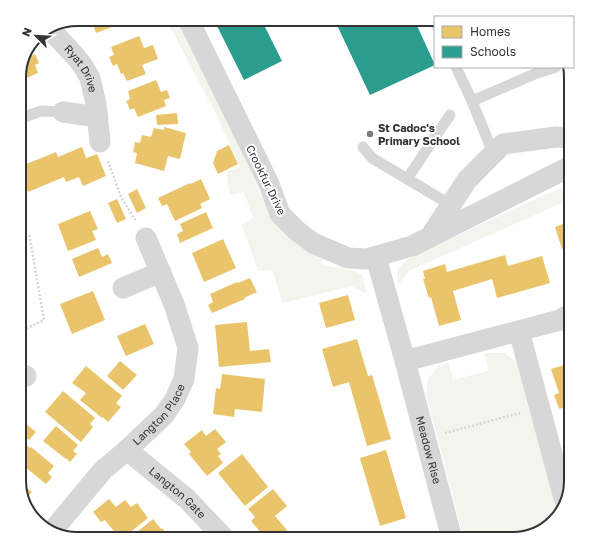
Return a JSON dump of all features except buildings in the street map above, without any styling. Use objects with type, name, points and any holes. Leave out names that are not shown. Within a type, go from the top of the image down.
[{"type":"street","name":"Crookfur Drive","points":[[191,26],[269,184],[280,214],[296,230],[313,243],[348,258],[366,259],[412,246],[564,170]]},
{"type":"street","name":"Ryat Drive","points":[[56,35],[83,66],[90,78],[96,104],[100,142]]},
{"type":"street","points":[[63,112],[98,117]]},
{"type":"street","points":[[429,238],[467,180],[502,144],[556,137],[564,138]]},
{"type":"street","name":"Langton Place","points":[[56,527],[103,470],[127,450],[164,415],[175,400],[184,379],[188,348],[174,304],[146,238]]},
{"type":"street","name":"Meadow Rise","points":[[376,257],[450,532]]},
{"type":"street","points":[[123,288],[161,272]]},
{"type":"street","points":[[405,361],[560,320],[564,317]]},
{"type":"street","points":[[519,331],[563,493]]},
{"type":"street","name":"Langton Gate","points":[[127,450],[187,499],[218,532]]},
{"type":"lane","points":[[456,68],[472,101],[493,153]]},
{"type":"lane","points":[[472,101],[537,73],[553,68]]},
{"type":"lane","points":[[26,116],[41,111],[63,112]]},
{"type":"lane","points":[[407,179],[450,115]]},
{"type":"lane","points":[[363,147],[372,158],[451,204]]},
{"type":"path","points":[[100,142],[121,197],[146,238]]},
{"type":"path","points":[[26,329],[44,320],[28,233]]},
{"type":"path","points":[[426,438],[540,408]]},
{"type":"shaded area","points":[[170,26],[180,26],[250,169],[259,192],[274,218],[323,257],[322,265],[355,271],[362,275],[367,294],[351,286],[283,303],[272,270],[258,271],[242,225],[253,218],[244,192],[230,195],[227,179],[228,171],[240,167],[216,114]]},
{"type":"shaded area","points":[[564,187],[564,202],[409,271],[398,285],[397,269],[408,259],[524,204]]},
{"type":"shaded area","points":[[485,353],[505,353],[516,362],[556,507],[542,523],[523,531],[462,532],[426,394],[428,379],[438,366],[449,363],[453,380],[488,371]]},
{"type":"place","name":"St Cadoc's Primary School","points":[[370,134]]}]
